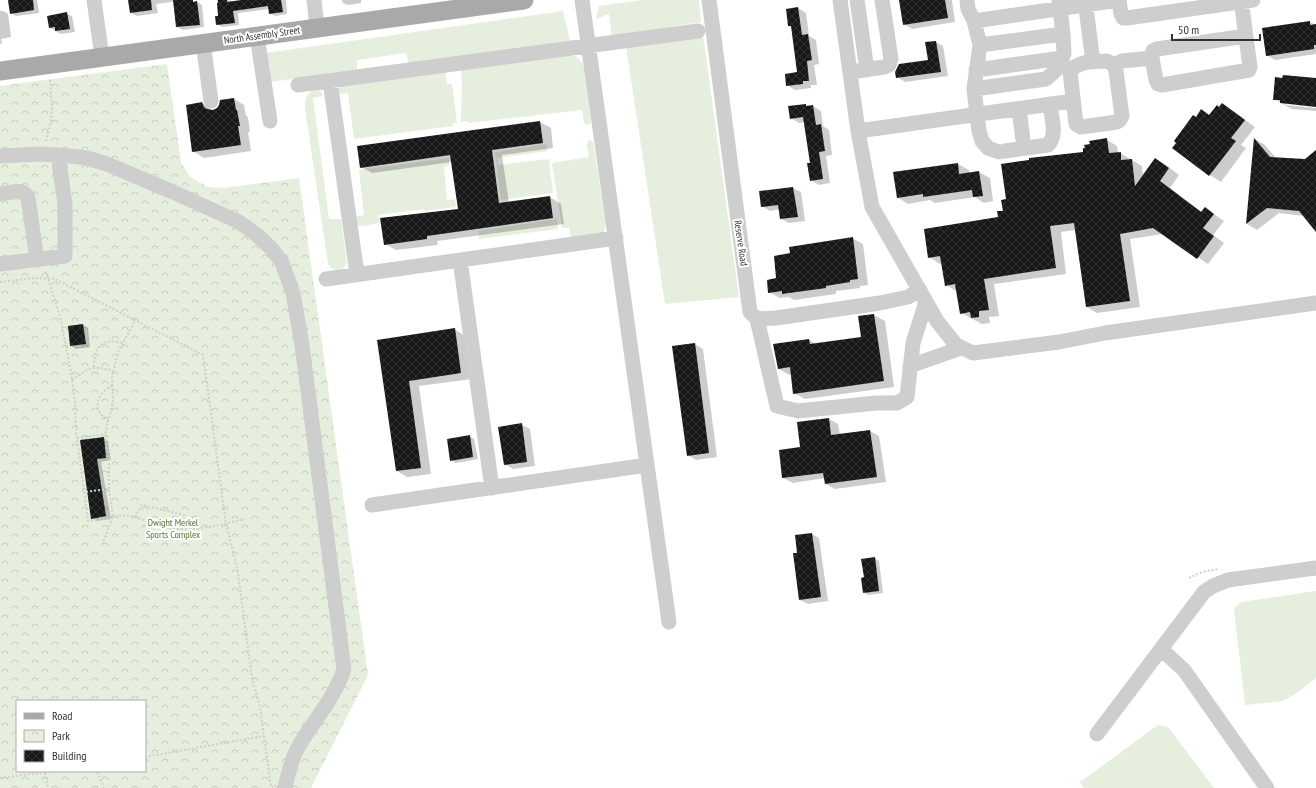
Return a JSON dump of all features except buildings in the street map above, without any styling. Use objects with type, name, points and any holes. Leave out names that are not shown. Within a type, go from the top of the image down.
[{"type":"main road","name":"North Assembly Street","points":[[0,71],[524,0]]},
{"type":"street","points":[[94,0],[102,57]]},
{"type":"street","points":[[314,0],[317,27]]},
{"type":"street","points":[[582,0],[669,622]]},
{"type":"street","name":"Reserve Road","points":[[710,0],[750,312],[757,319],[777,406],[798,411],[876,403],[897,403],[906,397],[910,366]]},
{"type":"street","points":[[840,0],[858,131],[872,207],[937,321],[950,338],[961,348],[973,353],[1059,342],[1105,332],[1316,303]]},
{"type":"street","points":[[857,0],[867,70]]},
{"type":"street","points":[[850,72],[889,65],[891,59],[882,0]]},
{"type":"street","points":[[967,0],[968,9],[974,21],[980,45],[974,89],[979,132],[982,141],[988,148],[1002,152],[1048,145],[1054,135],[1050,104]]},
{"type":"street","points":[[974,21],[1059,4],[1086,2],[1119,0],[1121,14],[1123,18],[1127,18],[1245,1],[1246,36],[1250,70],[1246,72],[1162,85],[1158,84],[1156,80],[1152,58],[1153,51],[1157,49],[1246,36]]},
{"type":"street","points":[[1086,2],[1093,62]]},
{"type":"street","points":[[974,89],[1046,79],[1055,71],[1062,58],[1065,44],[1059,4]]},
{"type":"street","points":[[298,85],[698,31]]},
{"type":"street","points":[[980,45],[1064,34]]},
{"type":"street","points":[[257,36],[270,121]]},
{"type":"street","points":[[204,43],[211,101]]},
{"type":"street","points":[[976,70],[1062,58]]},
{"type":"street","points":[[1114,65],[1122,61],[1152,58]]},
{"type":"street","points":[[1108,61],[1114,65],[1122,116],[1120,120],[1117,122],[1081,127],[1078,126],[1076,124],[1070,72],[1073,67],[1079,64],[1108,61]]},
{"type":"street","points":[[330,81],[357,274]]},
{"type":"street","points":[[858,131],[1073,101]]},
{"type":"street","points":[[1019,108],[1024,148]]},
{"type":"street","points":[[0,156],[52,155],[87,158],[107,164],[239,222],[257,235],[272,249],[282,263],[289,279],[296,308],[302,345],[344,669],[334,692],[300,744],[291,764],[285,788]]},
{"type":"street","points":[[0,264],[65,256],[65,204],[52,155]]},
{"type":"street","points":[[0,194],[22,191],[26,193],[40,259]]},
{"type":"street","points":[[326,278],[616,238]]},
{"type":"street","points":[[460,260],[492,488]]},
{"type":"street","points":[[757,319],[776,318],[880,303],[908,297],[923,296]]},
{"type":"street","points":[[923,296],[913,343],[910,366],[961,348]]},
{"type":"street","points":[[372,505],[647,465]]},
{"type":"street","points":[[1097,734],[1204,592],[1213,586],[1228,580],[1316,568]]},
{"type":"street","points":[[1161,649],[1184,670],[1268,788]]},
{"type":"path","points":[[48,65],[52,107],[51,121],[46,141],[52,155]]},
{"type":"path","points":[[40,259],[60,317],[72,380],[77,438],[88,521],[123,515],[135,517],[168,528],[183,529],[207,528],[245,519]]},
{"type":"path","points":[[0,282],[34,278],[55,279],[203,356],[226,524],[237,567],[252,678],[260,706],[271,788]]},
{"type":"path","points":[[102,545],[113,517],[109,489],[106,434],[108,422],[112,412],[113,371],[119,350],[135,321]]},
{"type":"path","points":[[94,367],[96,352],[101,345],[109,341],[123,343]]},
{"type":"path","points":[[72,380],[89,368],[94,367],[113,371]]},
{"type":"path","points":[[108,422],[99,412],[97,406],[98,400],[106,389],[112,386]]},
{"type":"path","points":[[77,438],[106,434]]},
{"type":"path","points":[[84,492],[109,489]]},
{"type":"path","points":[[135,517],[142,505],[184,515],[183,529]]},
{"type":"path","points":[[146,757],[264,736]]},
{"type":"path","points":[[0,778],[50,772]]},
{"type":"path","points":[[96,772],[104,788]]},
{"type":"path","points":[[46,773],[48,788]]},
{"type":"green space","points":[[643,0],[699,0],[701,22],[612,37],[609,14],[596,19],[599,6]]},
{"type":"green space","points":[[563,11],[570,41],[409,64],[406,53],[357,60],[357,71],[270,82],[266,53]]},
{"type":"green space","points":[[703,35],[739,297],[665,304],[626,46]]},
{"type":"green space","points":[[564,54],[577,57],[585,66],[591,123],[587,125],[584,123],[582,110],[468,123],[467,121],[461,122],[461,69]]},
{"type":"green space","name":"Dwight Merkel Sports Complex","points":[[167,64],[181,162],[190,177],[208,187],[225,188],[299,178],[368,675],[311,788],[0,788],[0,86]]},
{"type":"green space","points":[[445,71],[447,84],[452,84],[457,123],[453,123],[453,126],[354,139],[348,93],[337,94],[338,88],[344,84]]},
{"type":"green space","points":[[314,89],[321,91],[323,96],[313,98],[329,219],[341,219],[347,263],[343,268],[336,270],[331,268],[328,264],[305,108],[306,97]]},
{"type":"green space","points":[[588,140],[593,141],[606,224],[603,233],[571,238],[569,228],[562,228],[552,163],[589,157],[587,146]]},
{"type":"green space","points":[[546,144],[548,151],[497,158],[498,165],[549,159],[553,193],[501,200],[495,152]]},
{"type":"green space","points":[[449,158],[449,165],[444,167],[447,200],[455,199],[456,207],[425,211],[424,209],[378,215],[380,222],[365,226],[358,225],[355,217],[364,215],[359,170]]},
{"type":"green space","points":[[557,219],[558,229],[479,239],[478,231]]},
{"type":"green space","points":[[1316,591],[1316,678],[1297,693],[1283,701],[1245,705],[1234,609],[1241,602]]},
{"type":"green space","points":[[1158,725],[1168,727],[1214,788],[1084,788],[1080,782]]}]
